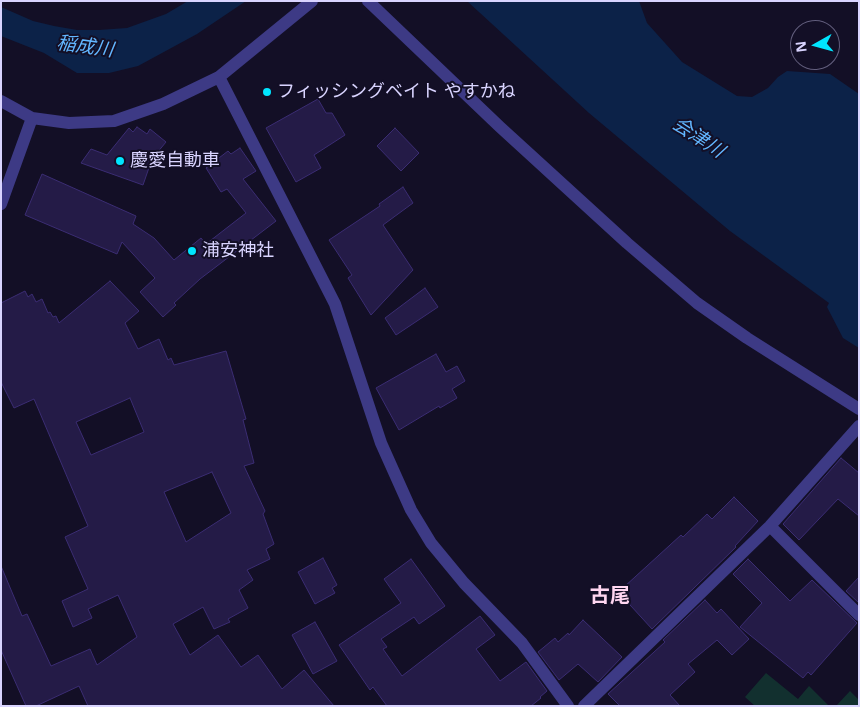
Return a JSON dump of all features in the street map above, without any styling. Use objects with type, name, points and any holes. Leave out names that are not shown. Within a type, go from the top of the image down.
[{"type":"street","points":[[1,101],[32,118],[69,123],[114,121],[162,104],[220,77],[312,1]]},
{"type":"street","points":[[368,1],[500,127],[697,303],[747,338],[859,409]]},
{"type":"street","points":[[220,77],[335,304],[381,443],[411,510],[431,543],[464,583],[522,643],[568,706]]},
{"type":"street","points":[[1,204],[32,118]]},
{"type":"street","points":[[584,706],[770,526],[859,426]]},
{"type":"street","points":[[770,526],[859,615]]},
{"type":"green space","points":[[766,673],[798,699],[809,686],[829,706],[755,706],[745,697]]},
{"type":"green space","points":[[850,691],[859,700],[859,706],[836,706]]},
{"type":"water","name":"稲成川","points":[[188,1],[246,1],[197,34],[138,66],[109,73],[77,73],[44,53],[1,36],[1,7],[33,21],[54,26],[77,30],[99,30],[127,28],[166,14]]},
{"type":"water","name":"会津川","points":[[467,1],[639,1],[647,23],[682,62],[737,96],[752,97],[768,88],[778,77],[787,71],[830,74],[859,94],[859,348],[843,338],[827,307],[829,303],[730,231],[589,113]]},
{"type":"building","points":[[318,99],[326,113],[332,113],[345,135],[314,155],[321,168],[296,182],[266,128]]},
{"type":"building","points":[[137,127],[147,134],[150,129],[166,142],[152,159],[143,185],[81,163],[91,149],[107,155],[129,128],[133,132]]},
{"type":"building","points":[[395,128],[419,153],[401,171],[377,146]]},
{"type":"building","points":[[240,148],[256,171],[243,179],[276,221],[200,279],[174,303],[176,305],[163,317],[140,292],[155,278],[122,242],[117,254],[25,215],[42,174],[136,216],[133,224],[154,238],[174,260],[201,238],[206,244],[246,213],[227,189],[221,192],[206,168],[228,151],[231,154]]},
{"type":"building","points":[[403,187],[413,203],[383,225],[413,270],[371,315],[348,278],[352,275],[329,240],[380,206],[379,204]]},
{"type":"building","points":[[110,281],[139,311],[125,323],[138,349],[159,339],[168,360],[171,358],[174,365],[226,351],[246,419],[243,420],[254,463],[244,466],[265,511],[263,514],[274,544],[266,549],[270,559],[247,570],[253,580],[239,590],[248,608],[228,619],[230,622],[214,629],[203,607],[173,624],[190,655],[218,635],[241,667],[258,655],[282,689],[304,670],[334,706],[88,706],[79,686],[36,706],[26,706],[1,650],[1,566],[22,616],[27,614],[51,666],[90,649],[97,665],[137,637],[118,595],[88,609],[92,618],[73,627],[62,601],[88,589],[65,537],[88,526],[34,399],[14,408],[1,382],[1,303],[25,291],[28,297],[32,294],[36,302],[42,299],[48,313],[50,312],[53,317],[56,316],[59,323]],"holes":[[[130,398],[144,432],[91,455],[76,422]],[[212,472],[231,513],[186,542],[164,492]]]},
{"type":"building","points":[[425,288],[438,307],[396,335],[385,318]]},
{"type":"building","points":[[436,354],[446,372],[457,366],[465,381],[452,389],[457,398],[440,408],[439,406],[399,430],[376,388]]},
{"type":"building","points":[[841,458],[859,473],[859,516],[838,499],[799,540],[783,524]]},
{"type":"building","points":[[734,497],[758,521],[736,547],[652,629],[620,594],[626,588],[624,587],[681,535],[683,537],[707,514],[712,519]]},
{"type":"building","points":[[323,558],[337,585],[332,588],[335,593],[315,604],[298,572]]},
{"type":"building","points":[[411,559],[445,606],[419,624],[414,617],[381,639],[387,647],[383,649],[402,676],[480,616],[495,635],[476,649],[500,681],[526,662],[547,691],[541,698],[531,706],[387,706],[373,687],[370,690],[339,645],[401,603],[384,579]]},
{"type":"building","points":[[748,559],[790,601],[812,580],[857,623],[811,675],[808,672],[803,678],[740,627],[762,603],[733,574]]},
{"type":"building","points":[[859,577],[859,603],[846,591]]},
{"type":"building","points":[[705,600],[717,613],[721,609],[749,639],[732,655],[717,640],[688,664],[695,672],[670,695],[680,706],[620,706],[608,694],[665,642],[663,640]]},
{"type":"building","points":[[583,620],[622,657],[598,682],[578,664],[559,680],[538,652],[555,638],[558,642],[568,633],[569,635]]},
{"type":"building","points":[[315,622],[337,661],[313,674],[292,635]]},
{"type":"place","name":"フィッシングベイト やすかね","points":[[267,92]]},
{"type":"place","name":"慶愛自動車","points":[[120,161]]},
{"type":"place","name":"浦安神社","points":[[192,251]]},
{"type":"district","name":"古尾","points":[[610,596]]}]
